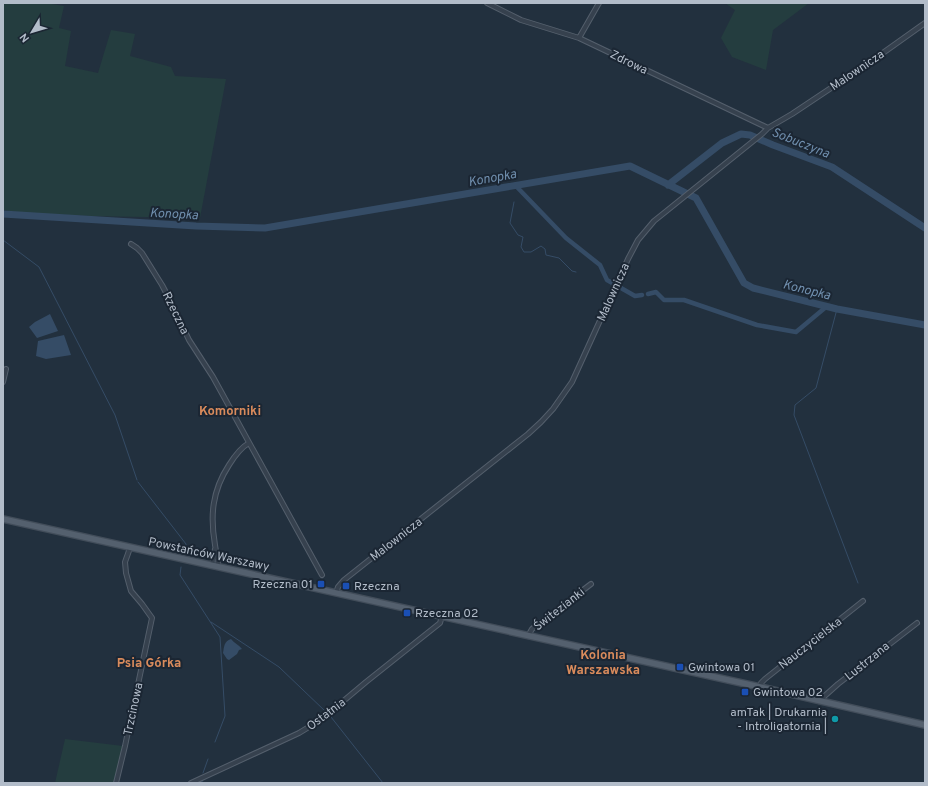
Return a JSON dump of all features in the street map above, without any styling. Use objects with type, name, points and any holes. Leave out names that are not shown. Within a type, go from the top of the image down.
[{"type":"main road","name":"Powstańców Warszawy","points":[[3,519],[925,725]]},
{"type":"street","name":"Zdrowa","points":[[487,3],[521,20],[579,38],[768,128]]},
{"type":"street","points":[[579,38],[599,3]]},
{"type":"street","name":"Malownicza","points":[[336,593],[338,587],[344,580],[528,434],[553,409],[564,395],[574,378],[638,240],[654,221],[753,142],[768,128],[792,114],[867,64],[925,23]]},
{"type":"street","name":"Rzeczna","points":[[131,244],[142,253],[162,285],[189,340],[213,377],[322,575]]},
{"type":"street","points":[[3,382],[6,369]]},
{"type":"street","points":[[215,566],[215,545],[212,514],[214,498],[222,475],[238,452],[249,443]]},
{"type":"street","name":"Trzcinowa","points":[[116,783],[152,618],[132,591],[126,573],[125,562],[130,548]]},
{"type":"street","name":"Świtezianki","points":[[528,636],[532,629],[591,584]]},
{"type":"street","name":"Nauczycielska","points":[[760,687],[761,683],[765,679],[863,601]]},
{"type":"street","name":"Ostatnia","points":[[190,783],[299,733],[322,719],[440,623],[442,616]]},
{"type":"street","name":"Lustrzana","points":[[819,702],[838,684],[916,623]]},
{"type":"green space","points":[[3,3],[46,3],[64,6],[59,28],[71,31],[65,66],[98,73],[111,30],[135,34],[130,56],[171,67],[175,76],[226,79],[200,218],[90,216],[23,213],[3,210]]},
{"type":"green space","points":[[725,3],[809,3],[773,30],[766,70],[732,57],[721,38],[735,10]]},
{"type":"green space","points":[[65,739],[123,746],[115,783],[55,783]]},
{"type":"water","points":[[50,314],[58,331],[37,338],[29,327]]},
{"type":"water","points":[[64,335],[71,355],[46,359],[36,356],[38,341]]},
{"type":"water","points":[[231,639],[242,649],[229,660],[223,653],[224,646]]},
{"type":"waterway","name":"Sobuczyna","points":[[668,185],[722,143],[741,134],[750,135],[832,167],[925,228]]},
{"type":"waterway","name":"Konopka","points":[[3,214],[196,226],[265,228],[630,166],[696,198],[744,283],[753,288],[837,309],[925,325]]},
{"type":"waterway","points":[[515,185],[566,238],[600,265],[607,280],[635,296],[642,295]]},
{"type":"waterway","points":[[514,202],[510,223],[518,235],[523,237],[521,247],[524,252],[531,252],[541,246],[545,249],[546,255],[559,258],[572,271],[576,272]]},
{"type":"waterway","points":[[3,240],[39,267],[115,415],[137,480]]},
{"type":"waterway","points":[[648,294],[656,292],[664,300],[684,300],[757,325],[796,332],[826,307]]},
{"type":"waterway","points":[[837,309],[816,388],[795,405],[794,415],[858,583]]},
{"type":"waterway","points":[[138,482],[186,544],[185,551]]},
{"type":"waterway","points":[[181,567],[180,575],[220,637],[225,716],[215,742]]},
{"type":"waterway","points":[[211,622],[279,667],[325,711]]},
{"type":"waterway","points":[[331,717],[383,783]]},
{"type":"waterway","points":[[203,773],[208,759]]},
{"type":"place","name":"Rzeczna 01","points":[[321,584]]},
{"type":"place","name":"Rzeczna","points":[[346,586]]},
{"type":"place","name":"Rzeczna 02","points":[[407,613]]},
{"type":"place","name":"Gwintowa 01","points":[[680,667]]},
{"type":"place","name":"Gwintowa 02","points":[[745,692]]},
{"type":"place","name":"amTak | Drukarnia - Introligatornia |","points":[[835,719]]},
{"type":"district","name":"Komorniki","points":[[230,410]]},
{"type":"district","name":"Psia Górka","points":[[149,662]]},
{"type":"district","name":"Kolonia Warszawska","points":[[603,662]]}]
